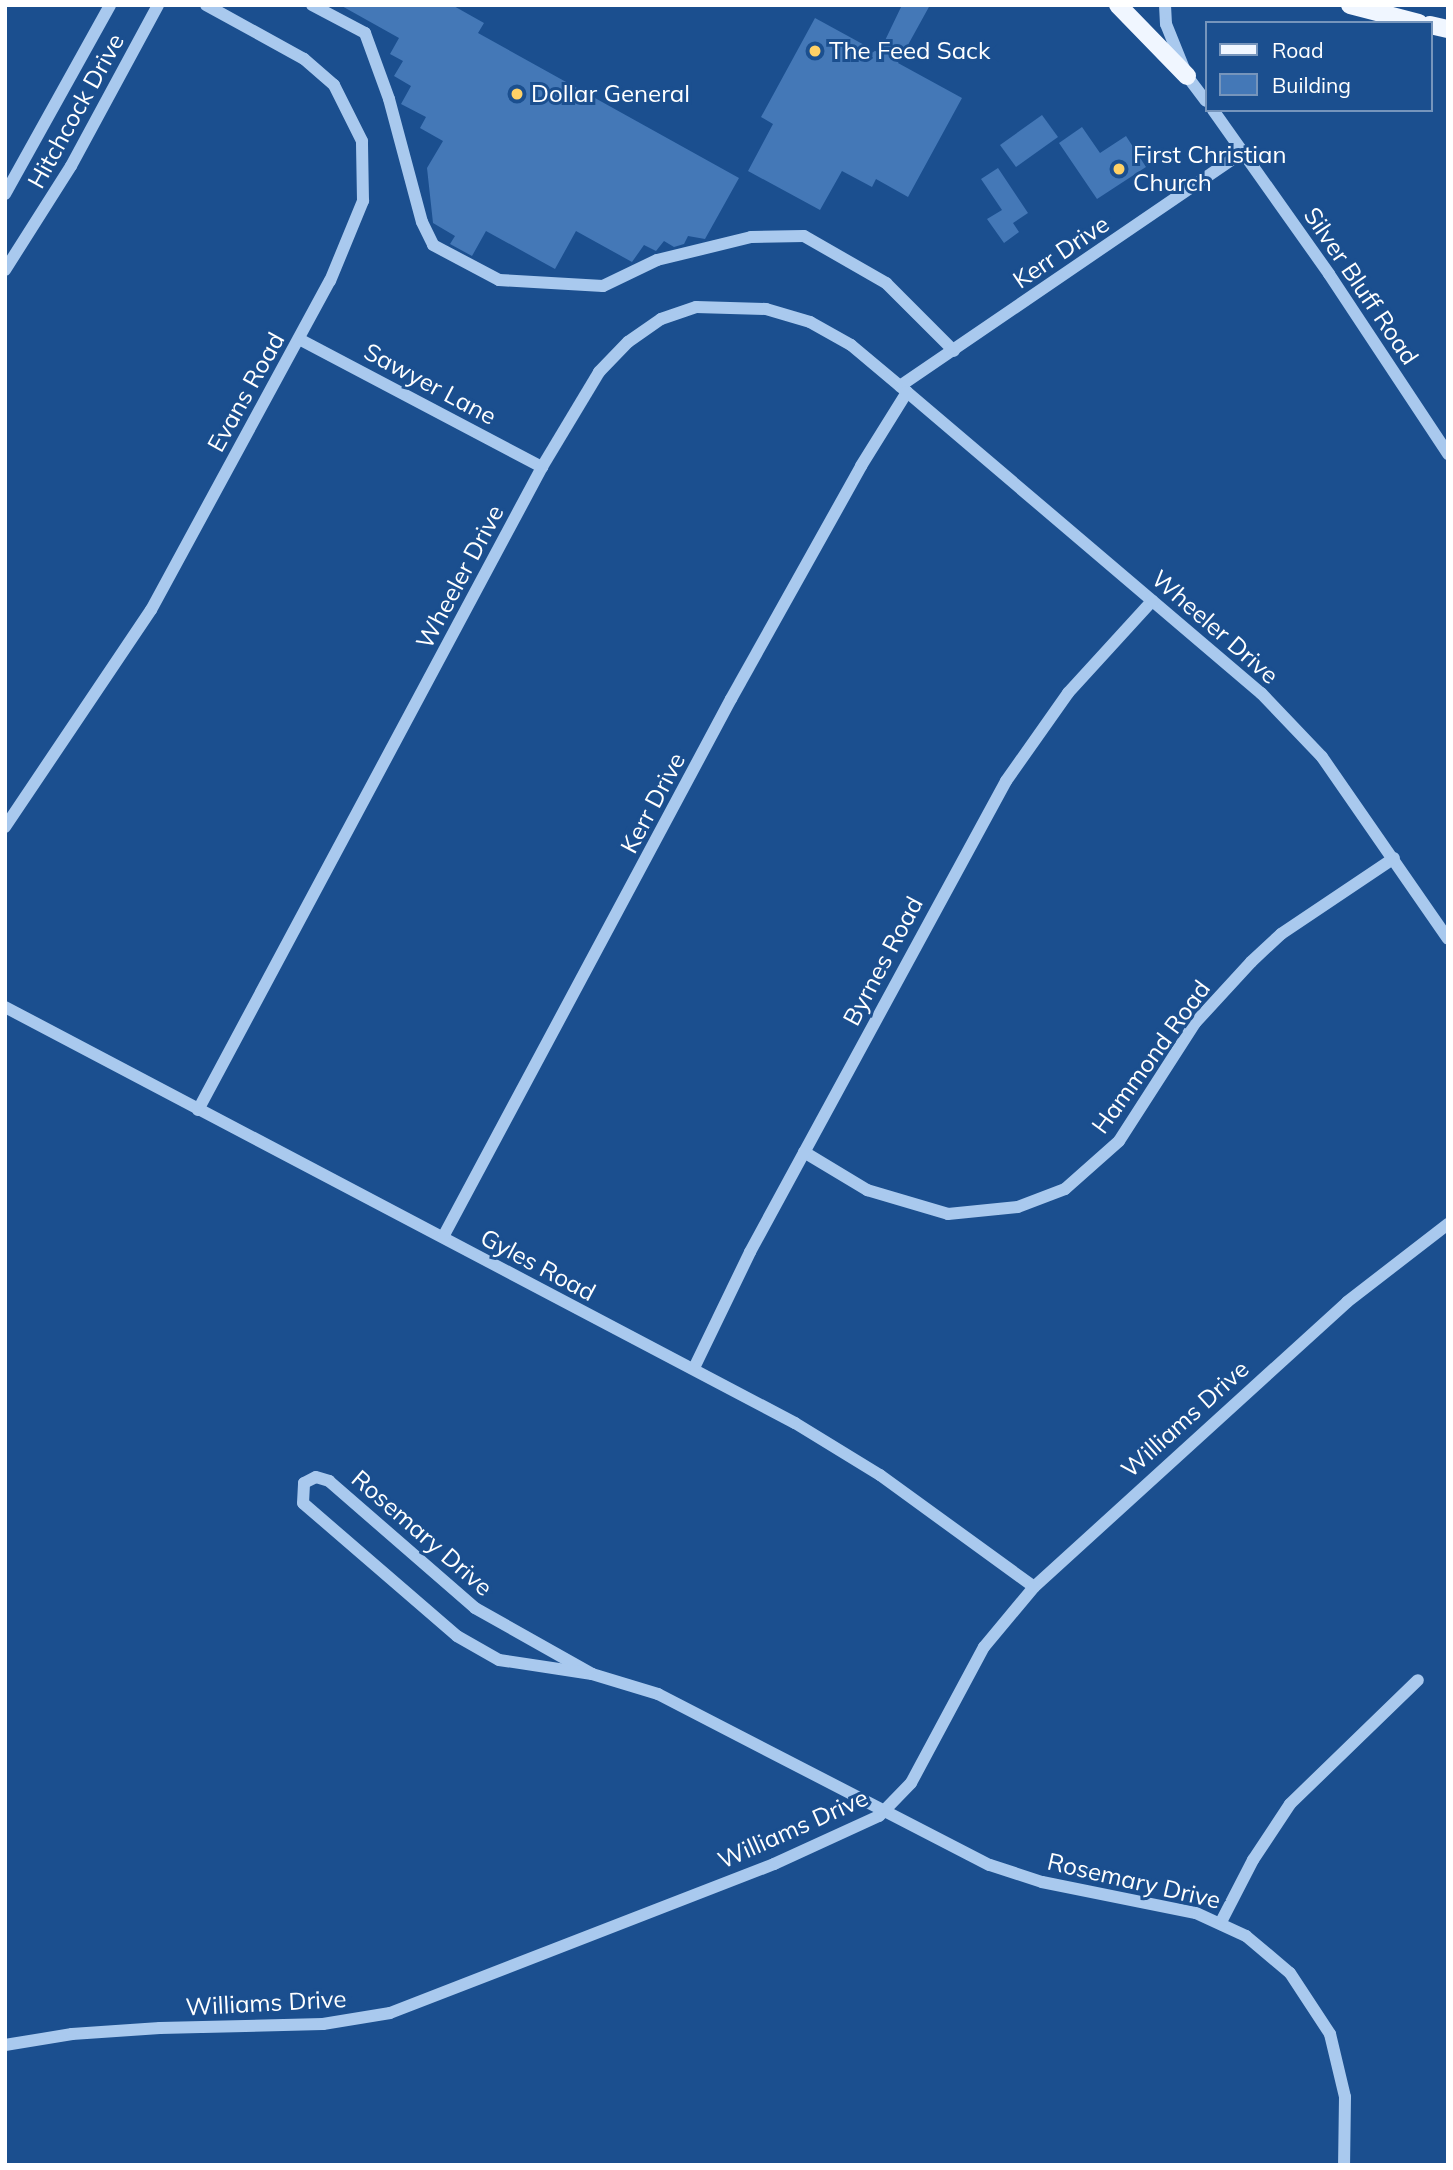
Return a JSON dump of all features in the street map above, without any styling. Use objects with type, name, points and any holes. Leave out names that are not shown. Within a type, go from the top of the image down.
[{"type":"main road","points":[[1118,5],[1187,76]]},
{"type":"main road","points":[[1350,5],[1411,21]]},
{"type":"street","name":"Hitchcock Drive","points":[[5,194],[110,5]]},
{"type":"street","name":"Hitchcock Drive","points":[[5,270],[71,166],[158,5]]},
{"type":"street","name":"Evans Road","points":[[5,827],[151,610],[299,339],[358,220],[366,181],[362,141],[345,100],[320,71],[206,5]]},
{"type":"street","points":[[312,5],[365,33],[389,99],[422,222],[433,245],[499,280],[603,286],[657,261],[751,237],[804,236],[886,283],[954,351]]},
{"type":"street","points":[[1165,5],[1166,24],[1187,76],[1204,98]]},
{"type":"street","name":"Silver Bluff Road","points":[[1215,112],[1244,151],[1448,454]]},
{"type":"street","name":"Kerr Drive","points":[[443,1237],[731,699],[904,389],[954,351],[1244,151]]},
{"type":"street","name":"Wheeler Drive","points":[[198,1110],[542,467],[615,353],[661,319],[696,307],[754,307],[810,322],[851,345],[904,389],[1261,693],[1322,757],[1448,939]]},
{"type":"street","name":"Sawyer Lane","points":[[299,339],[542,467]]},
{"type":"street","name":"Byrnes Road","points":[[694,1368],[804,1152],[1006,781],[1068,693],[1152,601]]},
{"type":"street","name":"Hammond Road","points":[[804,1152],[867,1190],[948,1214],[1018,1207],[1065,1189],[1119,1141],[1195,1023],[1251,962],[1281,934],[1394,858]]},
{"type":"street","name":"Gyles Road","points":[[5,1007],[694,1368],[880,1475],[1034,1587]]},
{"type":"street","name":"Williams Drive","points":[[5,2045],[148,2029],[323,2024],[390,2013],[774,1864],[887,1810],[911,1783],[984,1647],[1034,1587],[1347,1302],[1448,1224]]},
{"type":"street","name":"Rosemary Drive","points":[[592,1674],[475,1608],[329,1481],[316,1477],[304,1483],[303,1503],[457,1636],[499,1660],[592,1674],[658,1694],[990,1865],[1042,1882],[1196,1913],[1221,1922],[1284,1967],[1330,2034],[1345,2096],[1343,2165]]},
{"type":"street","points":[[1221,1922],[1252,1860],[1290,1804],[1418,1680]]},
{"type":"building","points":[[340,5],[452,5],[484,23],[478,33],[739,178],[705,239],[688,236],[684,244],[674,247],[664,241],[656,251],[644,245],[632,262],[576,231],[555,269],[486,231],[472,256],[450,244],[455,236],[433,223],[427,168],[443,141],[420,128],[426,117],[401,104],[411,86],[394,76],[403,61],[390,54],[399,38]]},
{"type":"building","points":[[902,5],[930,5],[898,63],[962,98],[908,197],[876,179],[872,187],[842,171],[820,210],[748,171],[773,124],[761,117],[815,18],[879,53]]},
{"type":"building","points":[[1042,115],[1058,137],[1016,167],[1000,145]]},
{"type":"building","points":[[1082,127],[1100,153],[1126,136],[1146,167],[1097,199],[1059,143]]},
{"type":"building","points":[[998,168],[1028,213],[1013,223],[1019,232],[1004,243],[987,219],[1002,210],[981,179]]},
{"type":"place","name":"The Feed Sack","points":[[815,51]]},
{"type":"place","name":"Dollar General","points":[[517,94]]},
{"type":"place","name":"First Christian Church","points":[[1119,169]]}]
